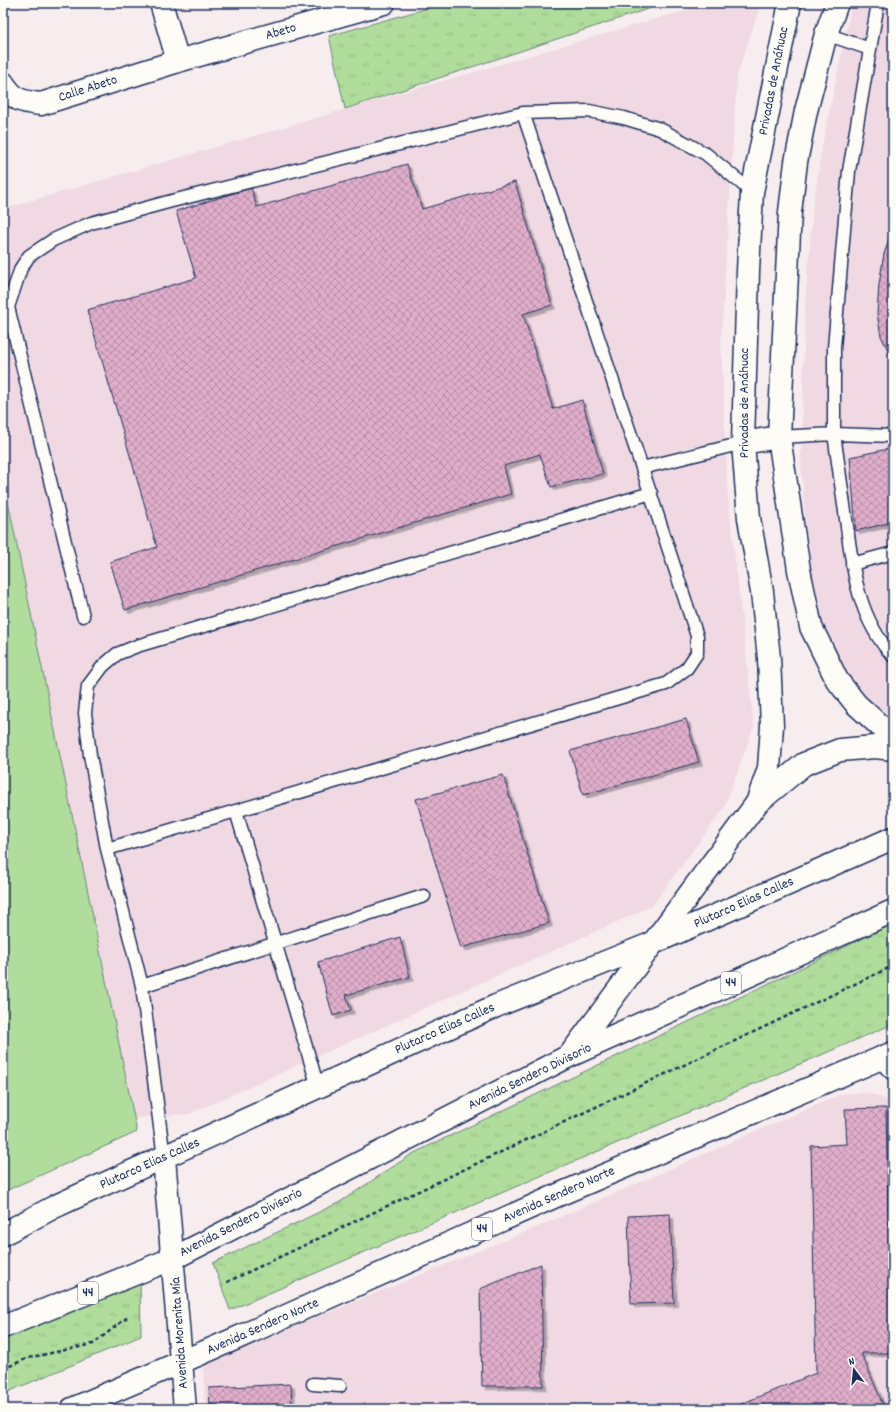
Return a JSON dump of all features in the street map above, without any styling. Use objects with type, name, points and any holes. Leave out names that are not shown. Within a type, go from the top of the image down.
[{"type":"street","points":[[161,3],[178,60]]},
{"type":"street","name":"Abeto","points":[[178,60],[384,3]]},
{"type":"street","name":"Privadas de Anáhuac","points":[[756,803],[769,768],[772,726],[770,658],[762,592],[749,518],[743,443],[748,270],[752,192],[790,3]]},
{"type":"street","points":[[837,3],[826,34],[806,111],[796,162],[790,212],[779,437],[799,570],[811,627],[837,680],[856,704],[879,725],[893,735]]},
{"type":"street","name":"Calle Abeto","points":[[3,83],[16,98],[23,102],[40,104],[178,60]]},
{"type":"street","points":[[743,443],[779,437]]},
{"type":"street","points":[[569,1056],[756,803],[804,764],[811,761],[840,750],[876,747],[893,749]]},
{"type":"street","name":"Plutarco Elias Calles","points":[[3,1234],[56,1206],[496,1006],[653,943],[893,838]]},
{"type":"street","name":"Avenida Sendero Divisorio","points":[[174,1258],[569,1056],[893,911]]},
{"type":"street","name":"Avenida Sendero Norte","points":[[72,1409],[182,1362],[558,1195],[890,1059]]},
{"type":"street","name":"Avenida Morenita Mía","points":[[164,1158],[174,1258],[185,1409]]},
{"type":"street","name":"44","points":[[3,1327],[174,1258]]},
{"type":"lane","points":[[878,3],[849,171],[834,348],[834,434],[852,564],[860,600],[882,644],[893,656]]},
{"type":"lane","points":[[826,34],[870,49]]},
{"type":"lane","points":[[83,616],[8,307],[21,268],[29,256],[53,240],[91,223],[522,112],[589,111],[624,118],[660,129],[706,154],[752,192]]},
{"type":"lane","points":[[108,849],[666,684],[687,668],[697,653],[697,636],[651,493],[522,112]]},
{"type":"lane","points":[[779,437],[834,434],[893,436]]},
{"type":"lane","points":[[642,468],[743,443]]},
{"type":"lane","points":[[164,1158],[142,986],[108,849],[90,755],[85,712],[88,686],[103,666],[117,654],[137,646],[651,493]]},
{"type":"lane","points":[[852,564],[893,553]]},
{"type":"lane","points":[[236,811],[318,1087]]},
{"type":"lane","points":[[142,986],[424,896]]},
{"type":"lane","points":[[313,1384],[340,1386]]},
{"type":"path","points":[[227,1282],[893,966]]},
{"type":"path","points":[[3,1369],[28,1358],[93,1344],[129,1316]]},
{"type":"shaded area","points":[[711,3],[761,3],[737,75],[721,343],[728,496],[754,726],[724,808],[652,906],[189,1114],[134,1118],[3,477],[3,209]]},
{"type":"shaded area","points":[[852,3],[893,3],[893,717],[873,703],[845,674],[830,644],[817,610],[806,530],[801,462],[805,305],[813,207],[822,147]]},
{"type":"shaded area","points":[[844,1093],[868,1093],[885,1099],[893,1107],[893,1409],[205,1409],[203,1364],[540,1226]]},
{"type":"green space","points":[[446,3],[666,3],[345,109],[329,36]]},
{"type":"green space","points":[[3,477],[137,1132],[3,1192]]},
{"type":"green space","points":[[893,924],[893,1024],[230,1310],[213,1263],[340,1202],[412,1154]]},
{"type":"green space","points":[[140,1282],[141,1336],[3,1394],[3,1338]]},
{"type":"building","points":[[407,164],[422,209],[515,182],[552,305],[523,314],[553,409],[582,400],[603,474],[551,487],[540,454],[504,466],[511,494],[125,610],[110,562],[157,547],[87,310],[196,278],[176,211],[251,188],[257,207]]},
{"type":"building","points":[[893,228],[893,361],[881,336],[877,314],[879,284],[884,254]]},
{"type":"building","points":[[893,448],[893,522],[856,531],[850,457]]},
{"type":"building","points":[[686,719],[699,762],[583,795],[570,751]]},
{"type":"building","points":[[503,775],[549,923],[461,948],[416,799]]},
{"type":"building","points":[[400,937],[410,977],[346,995],[351,1010],[333,1016],[318,962]]},
{"type":"building","points":[[886,1108],[891,1353],[861,1353],[885,1409],[729,1409],[816,1373],[811,1146],[847,1144],[845,1109]]},
{"type":"building","points":[[670,1214],[674,1303],[631,1304],[628,1216]]},
{"type":"building","points":[[541,1264],[543,1386],[482,1386],[480,1289]]},
{"type":"building","points":[[291,1384],[292,1409],[210,1409],[209,1388]]}]
